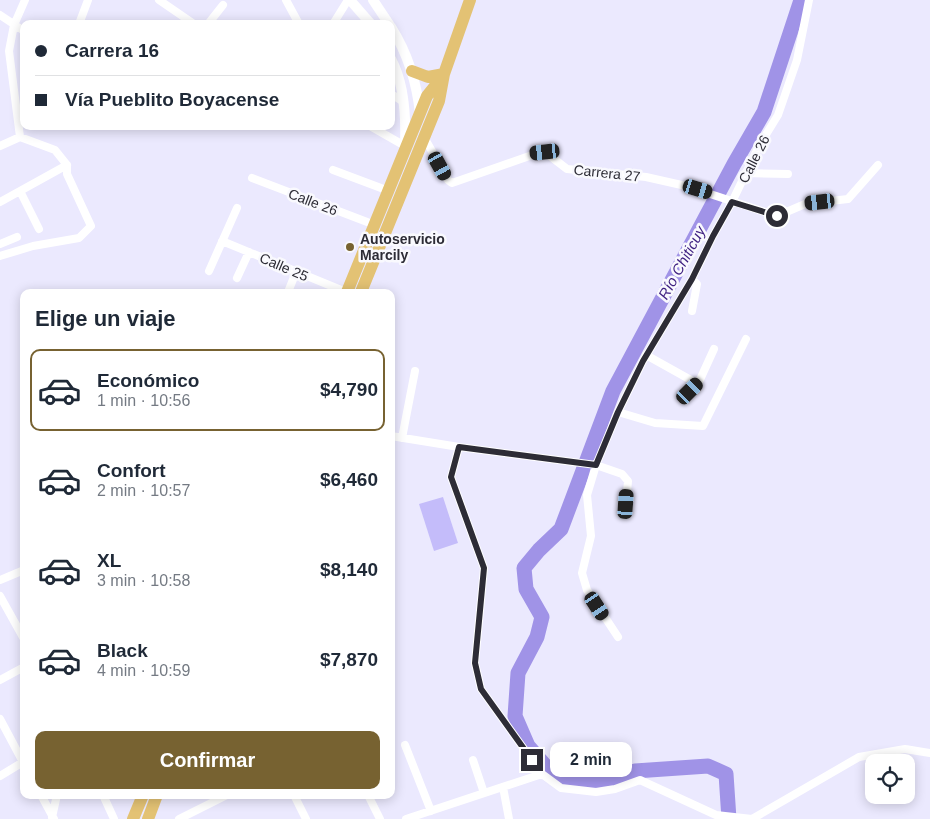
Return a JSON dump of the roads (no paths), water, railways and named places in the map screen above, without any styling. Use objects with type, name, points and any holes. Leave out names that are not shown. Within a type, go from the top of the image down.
[{"type":"highway","points":[[348,289],[389,191],[424,137],[439,101],[444,74],[470,0]]},
{"type":"highway","points":[[412,71],[428,77],[444,74]]},
{"type":"highway","points":[[362,289],[407,161],[420,114],[427,96],[444,74]]},
{"type":"highway","points":[[134,819],[142,799]]},
{"type":"highway","points":[[148,819],[156,799]]},
{"type":"main road","points":[[349,0],[367,20]]},
{"type":"main road","points":[[373,0],[387,20]]},
{"type":"main road","points":[[395,33],[412,71],[418,95],[424,137]]},
{"type":"main road","points":[[395,72],[404,102],[407,161]]},
{"type":"street","points":[[20,137],[10,51],[14,26],[25,0]]},
{"type":"street","points":[[80,20],[88,0]]},
{"type":"street","points":[[159,0],[188,20]]},
{"type":"street","points":[[286,0],[297,20]]},
{"type":"street","points":[[336,20],[349,0]]},
{"type":"street","name":"Calle 26","points":[[618,637],[587,590],[582,573],[590,536],[588,495],[594,465],[646,356],[692,279],[729,200],[778,115],[797,60],[809,0]]},
{"type":"street","points":[[211,20],[222,5]]},
{"type":"street","points":[[0,15],[20,29]]},
{"type":"street","points":[[395,96],[404,102]]},
{"type":"street","points":[[377,130],[405,146]]},
{"type":"street","points":[[0,146],[20,137],[55,150],[67,165],[67,174],[91,226],[79,238],[33,246],[0,256]]},
{"type":"street","name":"Carrera 27","points":[[424,137],[448,180],[452,182],[545,152],[567,169],[646,177],[713,194],[777,216],[805,204],[848,199],[878,165]]},
{"type":"street","points":[[0,202],[67,165]]},
{"type":"street","points":[[333,170],[389,191]]},
{"type":"street","points":[[746,173],[788,174]]},
{"type":"street","name":"Calle 26","points":[[252,178],[375,225]]},
{"type":"street","points":[[20,191],[39,229]]},
{"type":"street","points":[[209,271],[237,208]]},
{"type":"street","points":[[0,244],[17,237]]},
{"type":"street","name":"Calle 25","points":[[222,240],[339,289]]},
{"type":"street","points":[[237,278],[249,252]]},
{"type":"street","points":[[289,289],[296,272]]},
{"type":"street","points":[[692,279],[697,284],[692,311]]},
{"type":"street","points":[[618,412],[655,423],[703,426],[746,339]]},
{"type":"street","points":[[683,399],[698,384],[714,349]]},
{"type":"street","points":[[646,356],[698,384]]},
{"type":"street","points":[[402,438],[414,371]]},
{"type":"street","points":[[395,437],[594,465],[622,474],[628,481],[626,504]]},
{"type":"street","points":[[459,447],[451,477],[484,568],[475,663],[481,689],[542,774],[561,788],[596,792],[616,789],[640,780],[716,815],[752,819],[859,757],[905,749],[930,753]]},
{"type":"street","points":[[0,580],[20,572]]},
{"type":"street","points":[[0,596],[20,631]]},
{"type":"street","points":[[0,680],[20,669]]},
{"type":"street","points":[[0,718],[20,757]]},
{"type":"street","points":[[405,745],[431,811]]},
{"type":"street","points":[[473,760],[484,793]]},
{"type":"street","points":[[0,776],[20,765]]},
{"type":"street","points":[[406,819],[542,774]]},
{"type":"street","points":[[503,787],[509,819]]},
{"type":"street","points":[[43,799],[51,818]]},
{"type":"street","points":[[51,818],[56,799]]},
{"type":"street","points":[[105,799],[114,819]]},
{"type":"street","points":[[179,819],[219,799]]},
{"type":"street","points":[[296,799],[306,819]]},
{"type":"street","points":[[370,799],[380,819]]},
{"type":"waterway","name":"Río Chiticuy","points":[[729,819],[726,774],[708,766],[635,771],[607,784],[588,784],[556,778],[528,746],[515,716],[518,673],[537,637],[542,617],[526,589],[524,568],[539,550],[561,529],[613,391],[734,164],[764,112],[801,0]]},
{"type":"place","name":"Autoservicio Marcily","points":[[350,247]]}]
